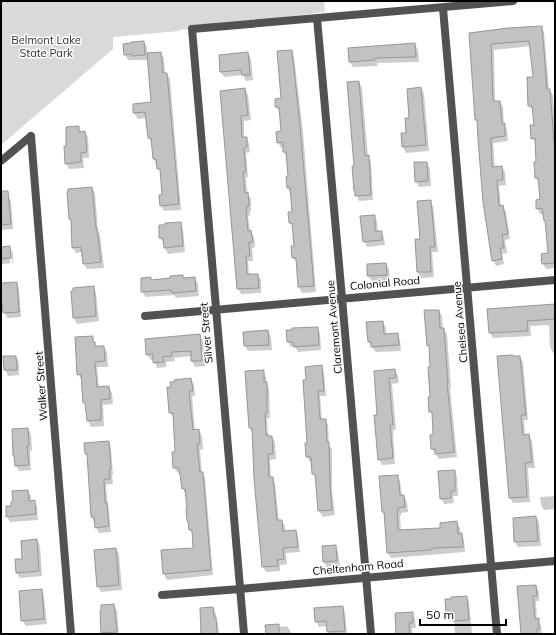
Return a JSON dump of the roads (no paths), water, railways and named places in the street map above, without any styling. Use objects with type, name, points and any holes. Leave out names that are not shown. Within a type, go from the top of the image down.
[{"type":"street","points":[[316,18],[514,1]]},
{"type":"street","name":"Chelsea Avenue","points":[[443,8],[497,634]]},
{"type":"street","name":"Silver Street","points":[[244,634],[192,29],[316,18]]},
{"type":"street","name":"Claremont Avenue","points":[[316,18],[342,298],[370,634]]},
{"type":"street","name":"Walker Street","points":[[1,161],[31,136],[71,634]]},
{"type":"street","name":"Colonial Road","points":[[145,316],[555,280]]},
{"type":"street","name":"Cheltenham Road","points":[[162,595],[555,561]]},
{"type":"park label","name":"Belmont Lake State Park","points":[[46,46]]}]
